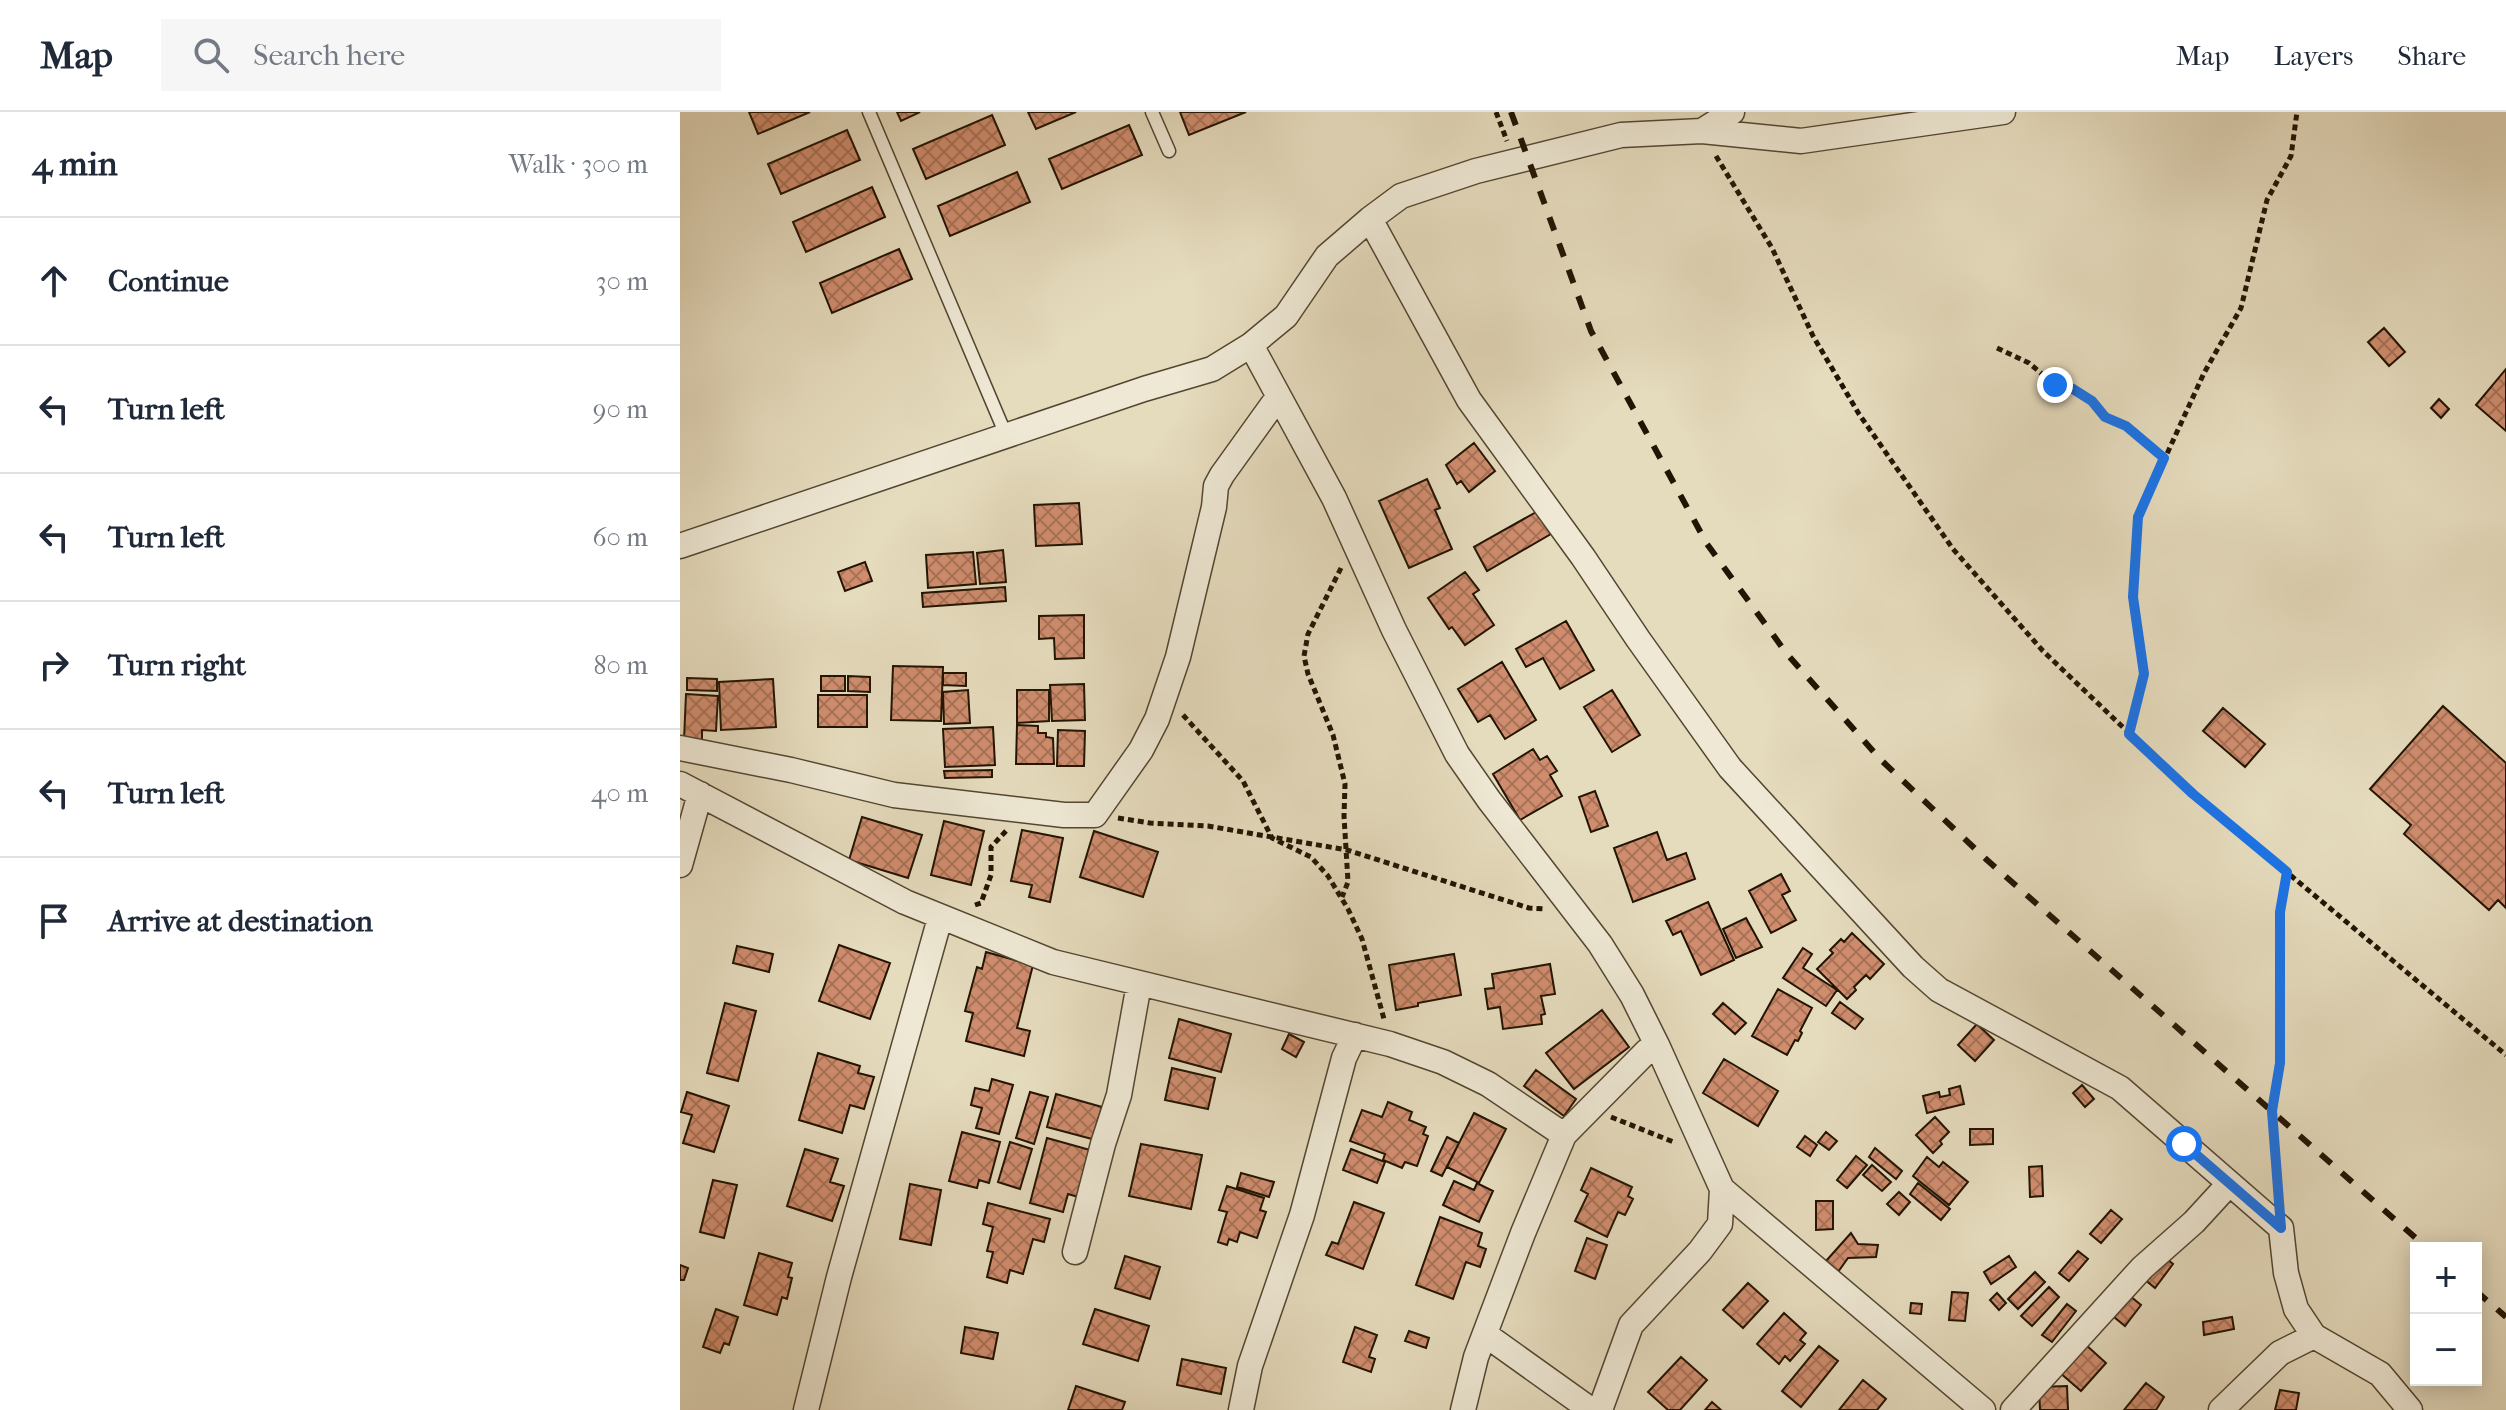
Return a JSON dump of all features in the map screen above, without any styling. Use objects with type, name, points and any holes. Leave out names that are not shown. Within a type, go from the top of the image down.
[{"type":"street","points":[[1702,131],[1732,112]]},
{"type":"street","points":[[680,546],[1006,435],[1212,369],[1251,345],[1286,316],[1327,256],[1401,196],[1527,157],[1621,135],[1702,131],[1801,141],[2003,112]]},
{"type":"street","points":[[1370,219],[1469,400],[1730,768],[1913,967],[1939,990],[2120,1088],[2281,1228],[2286,1273],[2296,1309],[2314,1336],[2380,1374],[2410,1410]]},
{"type":"street","points":[[1251,345],[1334,498],[1394,630],[1457,754],[1574,910],[1632,995],[1722,1189],[1983,1410]]},
{"type":"street","points":[[680,748],[894,795],[1051,814],[1095,815],[1141,750],[1163,700],[1178,657],[1214,507],[1216,486],[1278,397]]},
{"type":"street","points":[[680,865],[690,789],[940,918],[1053,962],[1355,1035],[1443,1062],[1488,1084],[1564,1135]]},
{"type":"street","points":[[806,1410],[839,1277],[940,918]]},
{"type":"street","points":[[1075,1252],[1119,1095],[1139,984]]},
{"type":"street","points":[[1241,1410],[1250,1366],[1302,1215],[1344,1058],[1355,1035]]},
{"type":"street","points":[[1463,1410],[1476,1357],[1564,1135],[1647,1051],[1657,1045]]},
{"type":"street","points":[[2013,1410],[2142,1268],[2194,1222],[2228,1185]]},
{"type":"street","points":[[1600,1410],[1631,1325],[1700,1251],[1720,1224],[1722,1189]]},
{"type":"street","points":[[1486,1335],[1591,1410]]},
{"type":"street","points":[[2221,1410],[2280,1353],[2314,1336]]},
{"type":"lane","points":[[869,112],[1006,435]]},
{"type":"lane","points":[[1152,112],[1169,151]]},
{"type":"path","points":[[2129,734],[2144,674],[2133,597],[2138,517],[2204,373],[2241,308],[2267,200],[2291,156],[2297,112]]},
{"type":"path","points":[[1702,131],[1735,191],[1772,248],[1813,336],[1859,414],[1953,549],[2043,651],[2193,794],[2506,1055]]},
{"type":"path","points":[[1997,348],[2029,363],[2055,385],[2073,389],[2092,401],[2105,417],[2126,426],[2164,458]]},
{"type":"path","points":[[1341,898],[1348,882],[1345,784],[1331,727],[1308,674],[1304,656],[1308,634],[1355,542]]},
{"type":"path","points":[[1163,700],[1171,701],[1243,781],[1272,838],[1311,857],[1341,898],[1362,939],[1390,1044]]},
{"type":"path","points":[[1095,815],[1150,823],[1208,826],[1347,850],[1529,908],[1574,910]]},
{"type":"path","points":[[940,918],[981,903],[991,875],[991,847],[1012,824]]},
{"type":"path","points":[[2281,1228],[2272,1111],[2280,1063],[2280,912],[2287,872]]},
{"type":"path","points":[[1591,1110],[1704,1152]]},
{"type":"building","points":[[749,112],[810,112],[758,134]]},
{"type":"building","points":[[897,112],[920,112],[901,121]]},
{"type":"building","points":[[1028,112],[1076,112],[1036,129]]},
{"type":"building","points":[[1180,112],[1246,112],[1189,135]]},
{"type":"building","points":[[992,115],[1005,145],[926,179],[913,149]]},
{"type":"building","points":[[1129,125],[1142,155],[1062,189],[1049,159]]},
{"type":"building","points":[[847,130],[860,160],[781,194],[768,164]]},
{"type":"building","points":[[1017,172],[1030,202],[950,236],[938,206]]},
{"type":"building","points":[[872,187],[885,217],[806,252],[793,222]]},
{"type":"building","points":[[899,249],[912,279],[832,313],[820,283]]},
{"type":"building","points":[[2384,328],[2405,352],[2389,366],[2368,342]]},
{"type":"building","points":[[2506,369],[2506,431],[2476,405]]},
{"type":"building","points":[[2439,399],[2449,409],[2441,418],[2431,408]]},
{"type":"building","points":[[1474,443],[1495,471],[1469,492],[1461,481],[1457,484],[1446,465]]},
{"type":"building","points":[[1427,479],[1440,508],[1435,510],[1452,549],[1409,568],[1379,501]]},
{"type":"building","points":[[1079,503],[1082,544],[1036,546],[1034,505]]},
{"type":"building","points":[[1538,511],[1551,534],[1487,571],[1474,547]]},
{"type":"building","points":[[1003,550],[1006,582],[980,584],[977,553]]},
{"type":"building","points":[[973,552],[976,584],[928,588],[926,555]]},
{"type":"building","points":[[865,562],[872,581],[845,591],[838,572]]},
{"type":"building","points":[[1465,572],[1479,590],[1473,594],[1494,625],[1465,645],[1452,627],[1449,629],[1428,598]]},
{"type":"building","points":[[1005,587],[1006,601],[923,607],[922,593]]},
{"type":"building","points":[[1084,615],[1084,658],[1055,659],[1054,638],[1039,639],[1039,616]]},
{"type":"building","points":[[1566,621],[1594,670],[1560,689],[1543,658],[1526,667],[1516,649]]},
{"type":"building","points":[[1502,662],[1536,720],[1505,739],[1490,715],[1478,722],[1458,689]]},
{"type":"building","points":[[893,666],[943,667],[941,721],[891,720]]},
{"type":"building","points":[[943,673],[966,673],[966,686],[943,685]]},
{"type":"building","points":[[821,676],[845,676],[845,691],[821,691]]},
{"type":"building","points":[[848,676],[870,677],[870,692],[848,691]]},
{"type":"building","points":[[687,678],[717,679],[717,691],[687,690]]},
{"type":"building","points":[[773,679],[776,727],[721,730],[719,682]]},
{"type":"building","points":[[1084,684],[1085,720],[1052,721],[1050,685]]},
{"type":"building","points":[[968,690],[970,723],[944,724],[943,692]]},
{"type":"building","points":[[1017,690],[1049,690],[1049,721],[1017,723]]},
{"type":"building","points":[[1612,690],[1640,735],[1612,752],[1584,707]]},
{"type":"building","points":[[686,694],[718,696],[716,731],[702,730],[702,741],[684,740]]},
{"type":"building","points":[[818,695],[867,695],[867,727],[818,727]]},
{"type":"building","points":[[2443,706],[2506,763],[2506,908],[2498,900],[2489,910],[2404,834],[2411,825],[2370,789]]},
{"type":"building","points":[[2223,708],[2265,744],[2245,767],[2203,731]]},
{"type":"building","points":[[1017,725],[1038,726],[1038,733],[1046,733],[1046,737],[1053,738],[1054,764],[1016,764]]},
{"type":"building","points":[[993,727],[995,765],[945,767],[943,729]]},
{"type":"building","points":[[1058,730],[1085,731],[1084,766],[1057,766]]},
{"type":"building","points":[[1533,749],[1540,760],[1547,756],[1557,771],[1550,775],[1562,796],[1520,820],[1493,774]]},
{"type":"building","points":[[992,770],[992,777],[945,778],[944,771]]},
{"type":"building","points":[[1595,791],[1608,826],[1591,832],[1579,797]]},
{"type":"building","points":[[862,817],[922,835],[908,878],[849,860]]},
{"type":"building","points":[[944,821],[984,831],[971,885],[931,875]]},
{"type":"building","points":[[1022,830],[1063,838],[1050,902],[1029,897],[1032,885],[1011,881]]},
{"type":"building","points":[[1094,831],[1158,852],[1143,897],[1080,877]]},
{"type":"building","points":[[1657,832],[1667,860],[1686,853],[1695,879],[1633,902],[1614,848]]},
{"type":"building","points":[[1781,874],[1790,891],[1782,895],[1796,920],[1771,933],[1749,891]]},
{"type":"building","points":[[1708,902],[1734,960],[1701,975],[1681,931],[1673,935],[1666,921]]},
{"type":"building","points":[[1746,918],[1762,947],[1736,958],[1723,929]]},
{"type":"building","points":[[1852,933],[1884,964],[1870,979],[1866,975],[1847,999],[1817,969],[1833,953],[1830,950]]},
{"type":"building","points":[[839,945],[890,963],[870,1019],[819,1001]]},
{"type":"building","points":[[737,946],[773,954],[769,972],[733,963]]},
{"type":"building","points":[[1803,948],[1812,954],[1803,968],[1837,990],[1826,1006],[1783,978]]},
{"type":"building","points":[[986,952],[1033,965],[1017,1028],[1030,1031],[1024,1056],[966,1041],[973,1013],[965,1011],[977,967],[982,969]]},
{"type":"building","points":[[1454,954],[1461,995],[1396,1010],[1389,965]]},
{"type":"building","points":[[1550,964],[1555,994],[1541,996],[1545,1014],[1541,1015],[1542,1024],[1503,1029],[1500,1007],[1488,1009],[1485,989],[1494,988],[1492,974]]},
{"type":"building","points":[[1778,989],[1812,1008],[1798,1041],[1795,1040],[1787,1055],[1752,1036]]},
{"type":"building","points":[[1840,1002],[1863,1019],[1855,1029],[1832,1013]]},
{"type":"building","points":[[725,1003],[756,1011],[738,1081],[707,1073]]},
{"type":"building","points":[[1723,1003],[1746,1023],[1735,1034],[1713,1014]]},
{"type":"building","points":[[1602,1010],[1629,1047],[1574,1089],[1546,1053]]},
{"type":"building","points":[[1179,1019],[1231,1034],[1221,1072],[1169,1058]]},
{"type":"building","points":[[1977,1024],[1994,1040],[1975,1061],[1958,1045]]},
{"type":"building","points":[[1289,1034],[1304,1042],[1296,1057],[1282,1049]]},
{"type":"building","points":[[818,1053],[860,1066],[858,1073],[874,1077],[864,1109],[850,1105],[842,1133],[799,1120]]},
{"type":"building","points":[[1724,1059],[1778,1091],[1758,1126],[1703,1093]]},
{"type":"building","points":[[1172,1068],[1215,1078],[1208,1109],[1165,1100]]},
{"type":"building","points":[[1536,1070],[1576,1099],[1564,1116],[1524,1086]]},
{"type":"building","points":[[992,1079],[1013,1085],[999,1134],[976,1128],[982,1108],[971,1105],[975,1088],[989,1091]]},
{"type":"building","points":[[2082,1085],[2094,1099],[2085,1107],[2073,1093]]},
{"type":"building","points":[[1960,1086],[1964,1104],[1927,1113],[1923,1096],[1939,1092],[1940,1097],[1950,1095],[1949,1089]]},
{"type":"building","points":[[687,1092],[729,1106],[714,1152],[683,1143],[692,1115],[681,1112]]},
{"type":"building","points":[[1030,1092],[1048,1097],[1034,1144],[1016,1138]]},
{"type":"building","points":[[1056,1094],[1102,1107],[1092,1139],[1047,1127]]},
{"type":"building","points":[[1388,1102],[1412,1112],[1409,1120],[1426,1127],[1423,1134],[1428,1136],[1417,1166],[1405,1162],[1402,1168],[1383,1160],[1385,1154],[1350,1141],[1362,1110],[1382,1117]]},
{"type":"building","points":[[1474,1113],[1506,1129],[1479,1183],[1447,1167]]},
{"type":"building","points":[[1935,1117],[1949,1132],[1933,1153],[1916,1135]]},
{"type":"building","points":[[1970,1129],[1993,1129],[1993,1144],[1970,1145]]},
{"type":"building","points":[[962,1132],[1000,1142],[989,1183],[979,1180],[977,1188],[949,1181]]},
{"type":"building","points":[[1826,1132],[1837,1141],[1829,1150],[1818,1142]]},
{"type":"building","points":[[1805,1136],[1817,1145],[1810,1156],[1797,1147]]},
{"type":"building","points":[[1447,1137],[1459,1143],[1442,1176],[1431,1171]]},
{"type":"building","points":[[1047,1138],[1090,1150],[1078,1197],[1068,1194],[1063,1212],[1030,1203]]},
{"type":"building","points":[[1010,1142],[1032,1149],[1020,1189],[998,1182]]},
{"type":"building","points":[[1141,1144],[1202,1155],[1191,1209],[1129,1196]]},
{"type":"building","points":[[1875,1148],[1902,1171],[1896,1179],[1869,1157]]},
{"type":"building","points":[[805,1149],[838,1159],[830,1182],[844,1186],[832,1221],[787,1206]]},
{"type":"building","points":[[1351,1149],[1385,1162],[1377,1183],[1343,1170]]},
{"type":"building","points":[[1856,1156],[1867,1165],[1847,1188],[1837,1180]]},
{"type":"building","points":[[1927,1157],[1939,1167],[1943,1162],[1968,1182],[1949,1205],[1913,1176]]},
{"type":"building","points":[[1872,1165],[1891,1182],[1882,1191],[1863,1175]]},
{"type":"building","points":[[2042,1166],[2043,1196],[2030,1197],[2029,1167]]},
{"type":"building","points":[[1591,1168],[1632,1187],[1628,1196],[1633,1199],[1625,1215],[1618,1212],[1607,1237],[1575,1221],[1588,1194],[1581,1190]]},
{"type":"building","points":[[1241,1173],[1274,1182],[1269,1197],[1237,1187]]},
{"type":"building","points":[[713,1180],[737,1185],[724,1238],[700,1232]]},
{"type":"building","points":[[1454,1181],[1474,1190],[1477,1183],[1493,1191],[1479,1222],[1443,1205]]},
{"type":"building","points":[[1918,1183],[1950,1209],[1941,1220],[1910,1194]]},
{"type":"building","points":[[910,1184],[941,1190],[931,1245],[900,1239]]},
{"type":"building","points":[[1227,1186],[1264,1198],[1260,1210],[1266,1212],[1257,1238],[1240,1232],[1237,1242],[1229,1239],[1227,1245],[1218,1242],[1227,1212],[1219,1210]]},
{"type":"building","points":[[1899,1192],[1910,1202],[1899,1215],[1887,1204]]},
{"type":"building","points":[[1816,1201],[1833,1201],[1833,1229],[1816,1230]]},
{"type":"building","points":[[1354,1202],[1384,1213],[1363,1269],[1326,1255],[1332,1242],[1338,1244]]},
{"type":"building","points":[[988,1203],[1050,1219],[1044,1242],[1033,1239],[1023,1274],[1010,1270],[1007,1283],[987,1277],[993,1252],[987,1251],[993,1227],[983,1224]]},
{"type":"building","points":[[2111,1210],[2122,1219],[2101,1243],[2090,1234]]},
{"type":"building","points":[[1440,1217],[1482,1233],[1478,1246],[1486,1249],[1480,1267],[1466,1262],[1453,1299],[1416,1285]]},
{"type":"building","points":[[1851,1233],[1858,1244],[1878,1245],[1876,1257],[1848,1258],[1838,1272],[1826,1261]]},
{"type":"building","points":[[1587,1238],[1607,1245],[1595,1279],[1575,1271]]},
{"type":"building","points":[[2078,1251],[2088,1259],[2069,1281],[2059,1273]]},
{"type":"building","points":[[759,1253],[792,1263],[787,1299],[782,1297],[777,1315],[744,1305]]},
{"type":"building","points":[[2162,1255],[2173,1264],[2155,1288],[2143,1278]]},
{"type":"building","points":[[1125,1256],[1160,1267],[1150,1299],[1115,1288]]},
{"type":"building","points":[[2009,1256],[2016,1267],[1991,1284],[1984,1272]]},
{"type":"building","points":[[680,1265],[688,1268],[684,1280],[680,1280]]},
{"type":"building","points":[[2035,1272],[2045,1282],[2018,1309],[2008,1299]]},
{"type":"building","points":[[1748,1283],[1768,1301],[1743,1328],[1723,1310]]},
{"type":"building","points":[[2049,1287],[2059,1297],[2032,1326],[2021,1316]]},
{"type":"building","points":[[1952,1292],[1968,1293],[1965,1321],[1949,1320]]},
{"type":"building","points":[[1997,1293],[2006,1303],[1999,1310],[1990,1300]]},
{"type":"building","points":[[2130,1296],[2141,1305],[2125,1326],[2114,1317]]},
{"type":"building","points":[[1911,1303],[1922,1304],[1921,1314],[1910,1313]]},
{"type":"building","points":[[2067,1304],[2076,1311],[2052,1342],[2042,1335]]},
{"type":"building","points":[[716,1309],[738,1317],[729,1345],[724,1343],[720,1353],[703,1347]]},
{"type":"building","points":[[1095,1309],[1149,1326],[1138,1361],[1083,1344]]},
{"type":"building","points":[[1784,1313],[1806,1333],[1800,1340],[1805,1344],[1790,1361],[1785,1356],[1779,1364],[1757,1344]]},
{"type":"building","points":[[2232,1317],[2234,1329],[2204,1335],[2203,1322]]},
{"type":"building","points":[[965,1327],[998,1333],[993,1359],[961,1353]]},
{"type":"building","points":[[1355,1327],[1377,1335],[1369,1357],[1375,1359],[1371,1372],[1343,1362]]},
{"type":"building","points":[[1409,1331],[1429,1338],[1426,1348],[1405,1341]]},
{"type":"building","points":[[2085,1344],[2106,1363],[2081,1391],[2059,1372]]},
{"type":"building","points":[[1819,1346],[1838,1361],[1801,1407],[1782,1391]]},
{"type":"building","points":[[1681,1357],[1707,1380],[1680,1410],[1668,1410],[1648,1392]]},
{"type":"building","points":[[1182,1359],[1226,1368],[1221,1394],[1177,1385]]},
{"type":"building","points":[[1863,1380],[1886,1399],[1877,1410],[1839,1410]]},
{"type":"building","points":[[2146,1383],[2164,1397],[2156,1410],[2124,1410]]},
{"type":"building","points":[[1076,1386],[1125,1402],[1122,1410],[1068,1410]]},
{"type":"building","points":[[2067,1386],[2068,1410],[2040,1410],[2039,1387]]},
{"type":"building","points":[[2280,1390],[2299,1393],[2296,1410],[2275,1410]]},
{"type":"building","points":[[1712,1402],[1721,1410],[1705,1410]]},
{"type":"railway","points":[[1511,112],[1591,331],[1707,544],[1787,654],[1881,760],[1987,860],[2420,1242]]},
{"type":"railway","points":[[2482,1296],[2506,1317]]},
{"type":"route","points":[[2055,385],[2073,389],[2092,401],[2105,417],[2126,426],[2164,458],[2138,517],[2133,597],[2144,674],[2129,734],[2193,794],[2287,872],[2280,912],[2280,1063],[2272,1111],[2281,1228],[2184,1144]]}]
